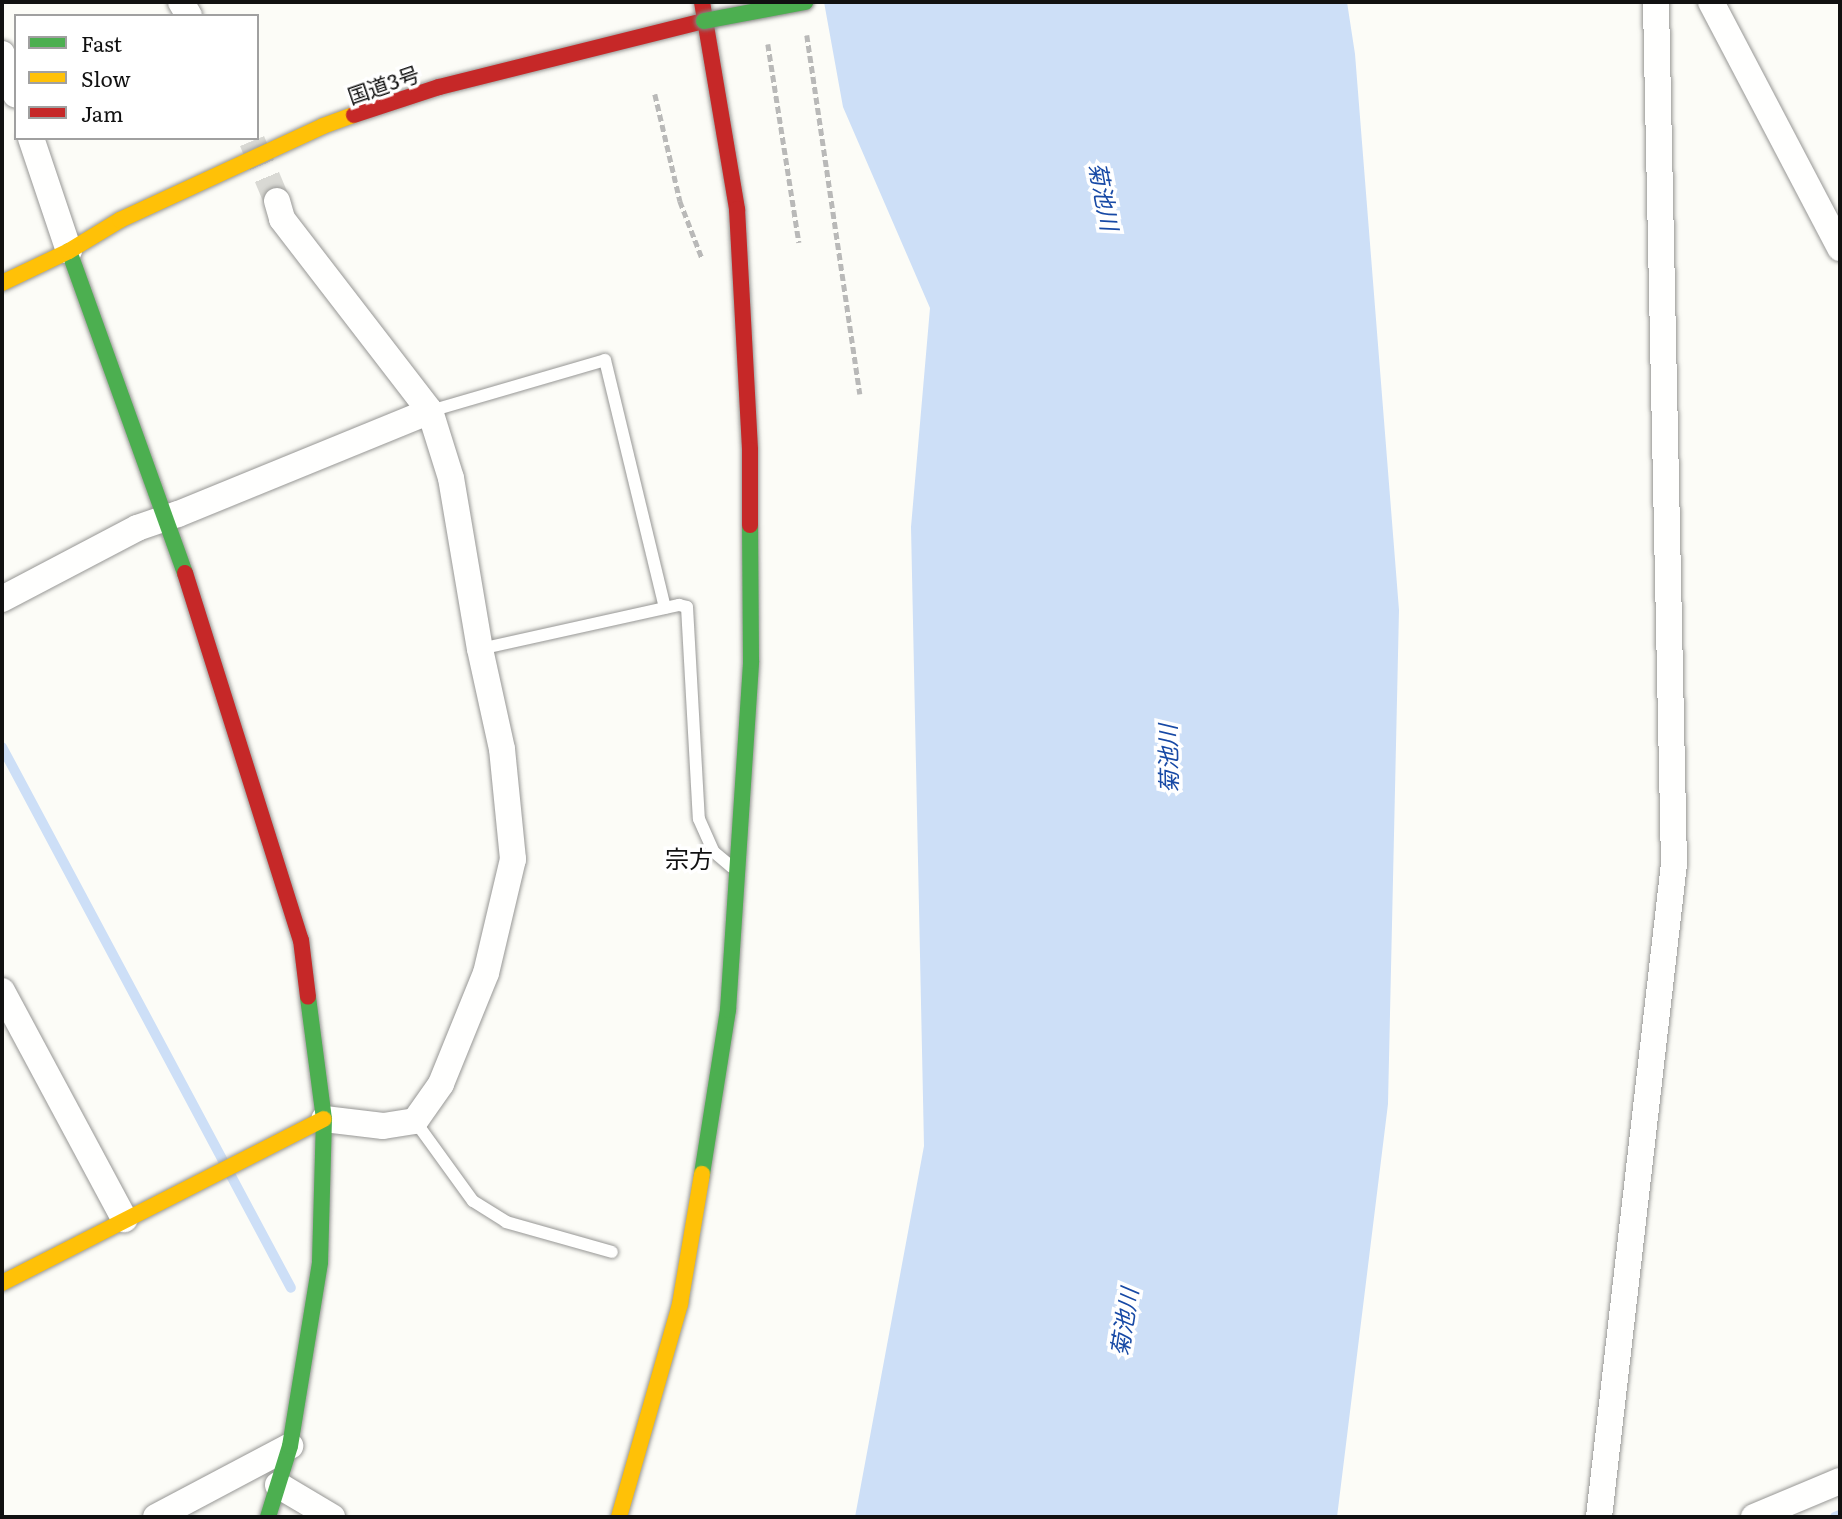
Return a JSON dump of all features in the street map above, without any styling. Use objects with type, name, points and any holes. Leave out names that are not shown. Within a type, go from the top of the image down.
[{"type":"main road","points":[[619,1517],[680,1304],[728,1010],[751,661],[750,450],[737,209],[702,2]]},
{"type":"main road","name":"国道3号","points":[[2,283],[69,251],[120,220],[323,127],[439,87],[704,21],[805,2]]},
{"type":"main road","points":[[69,251],[164,519],[196,600],[232,709],[301,940],[324,1119],[320,1262],[290,1446],[268,1517]]},
{"type":"main road","points":[[2,1283],[324,1119]]},
{"type":"street","points":[[1599,1517],[1674,864],[1656,2]]},
{"type":"street","points":[[1712,2],[1840,248]]},
{"type":"street","points":[[2,54],[14,89]]},
{"type":"street","points":[[32,140],[69,251]]},
{"type":"street","points":[[277,201],[282,219],[430,411],[450,478],[480,649],[502,749],[513,859],[486,973],[441,1084],[415,1121],[383,1126],[324,1119]]},
{"type":"street","points":[[2,599],[137,528],[430,411]]},
{"type":"street","points":[[2,991],[124,1219]]},
{"type":"street","points":[[156,1517],[290,1446]]},
{"type":"street","points":[[1754,1517],[1840,1480]]},
{"type":"street","points":[[278,1485],[332,1517]]},
{"type":"lane","points":[[430,411],[605,359],[665,608]]},
{"type":"lane","points":[[480,649],[679,605],[687,607],[699,819],[714,852],[738,872]]},
{"type":"lane","points":[[415,1121],[473,1201],[506,1222],[612,1252]]},
{"type":"path","points":[[806,29],[860,394]]},
{"type":"path","points":[[767,39],[799,243]]},
{"type":"water","name":"菊池川","points":[[824,2],[1347,2],[1355,54],[1399,610],[1388,1104],[1337,1517],[855,1517],[924,1146],[911,527],[930,308],[843,107]]},
{"type":"waterway","points":[[2,747],[291,1288]]},
{"type":"waterway","points":[[1835,1517],[1840,1515]]},
{"type":"tunnel","points":[[252,141],[277,201]]},
{"type":"traffic: fast","points":[[704,21],[805,2]]},
{"type":"traffic: fast","points":[[69,251],[185,573]]},
{"type":"traffic: fast","points":[[702,1174],[728,1010],[751,661],[750,525]]},
{"type":"traffic: fast","points":[[268,1517],[290,1446],[320,1262],[324,1119],[308,997]]},
{"type":"traffic: slow","points":[[2,283],[69,251],[120,220],[323,126],[354,115]]},
{"type":"traffic: slow","points":[[2,1283],[324,1119]]},
{"type":"traffic: slow","points":[[619,1517],[680,1304],[702,1174]]},
{"type":"traffic: jam","points":[[702,2],[737,209],[750,450],[750,525]]},
{"type":"traffic: jam","points":[[354,115],[439,87],[704,21]]},
{"type":"traffic: jam","points":[[185,573],[301,940],[308,997]]},
{"type":"district","name":"宗方","points":[[689,858]]}]
